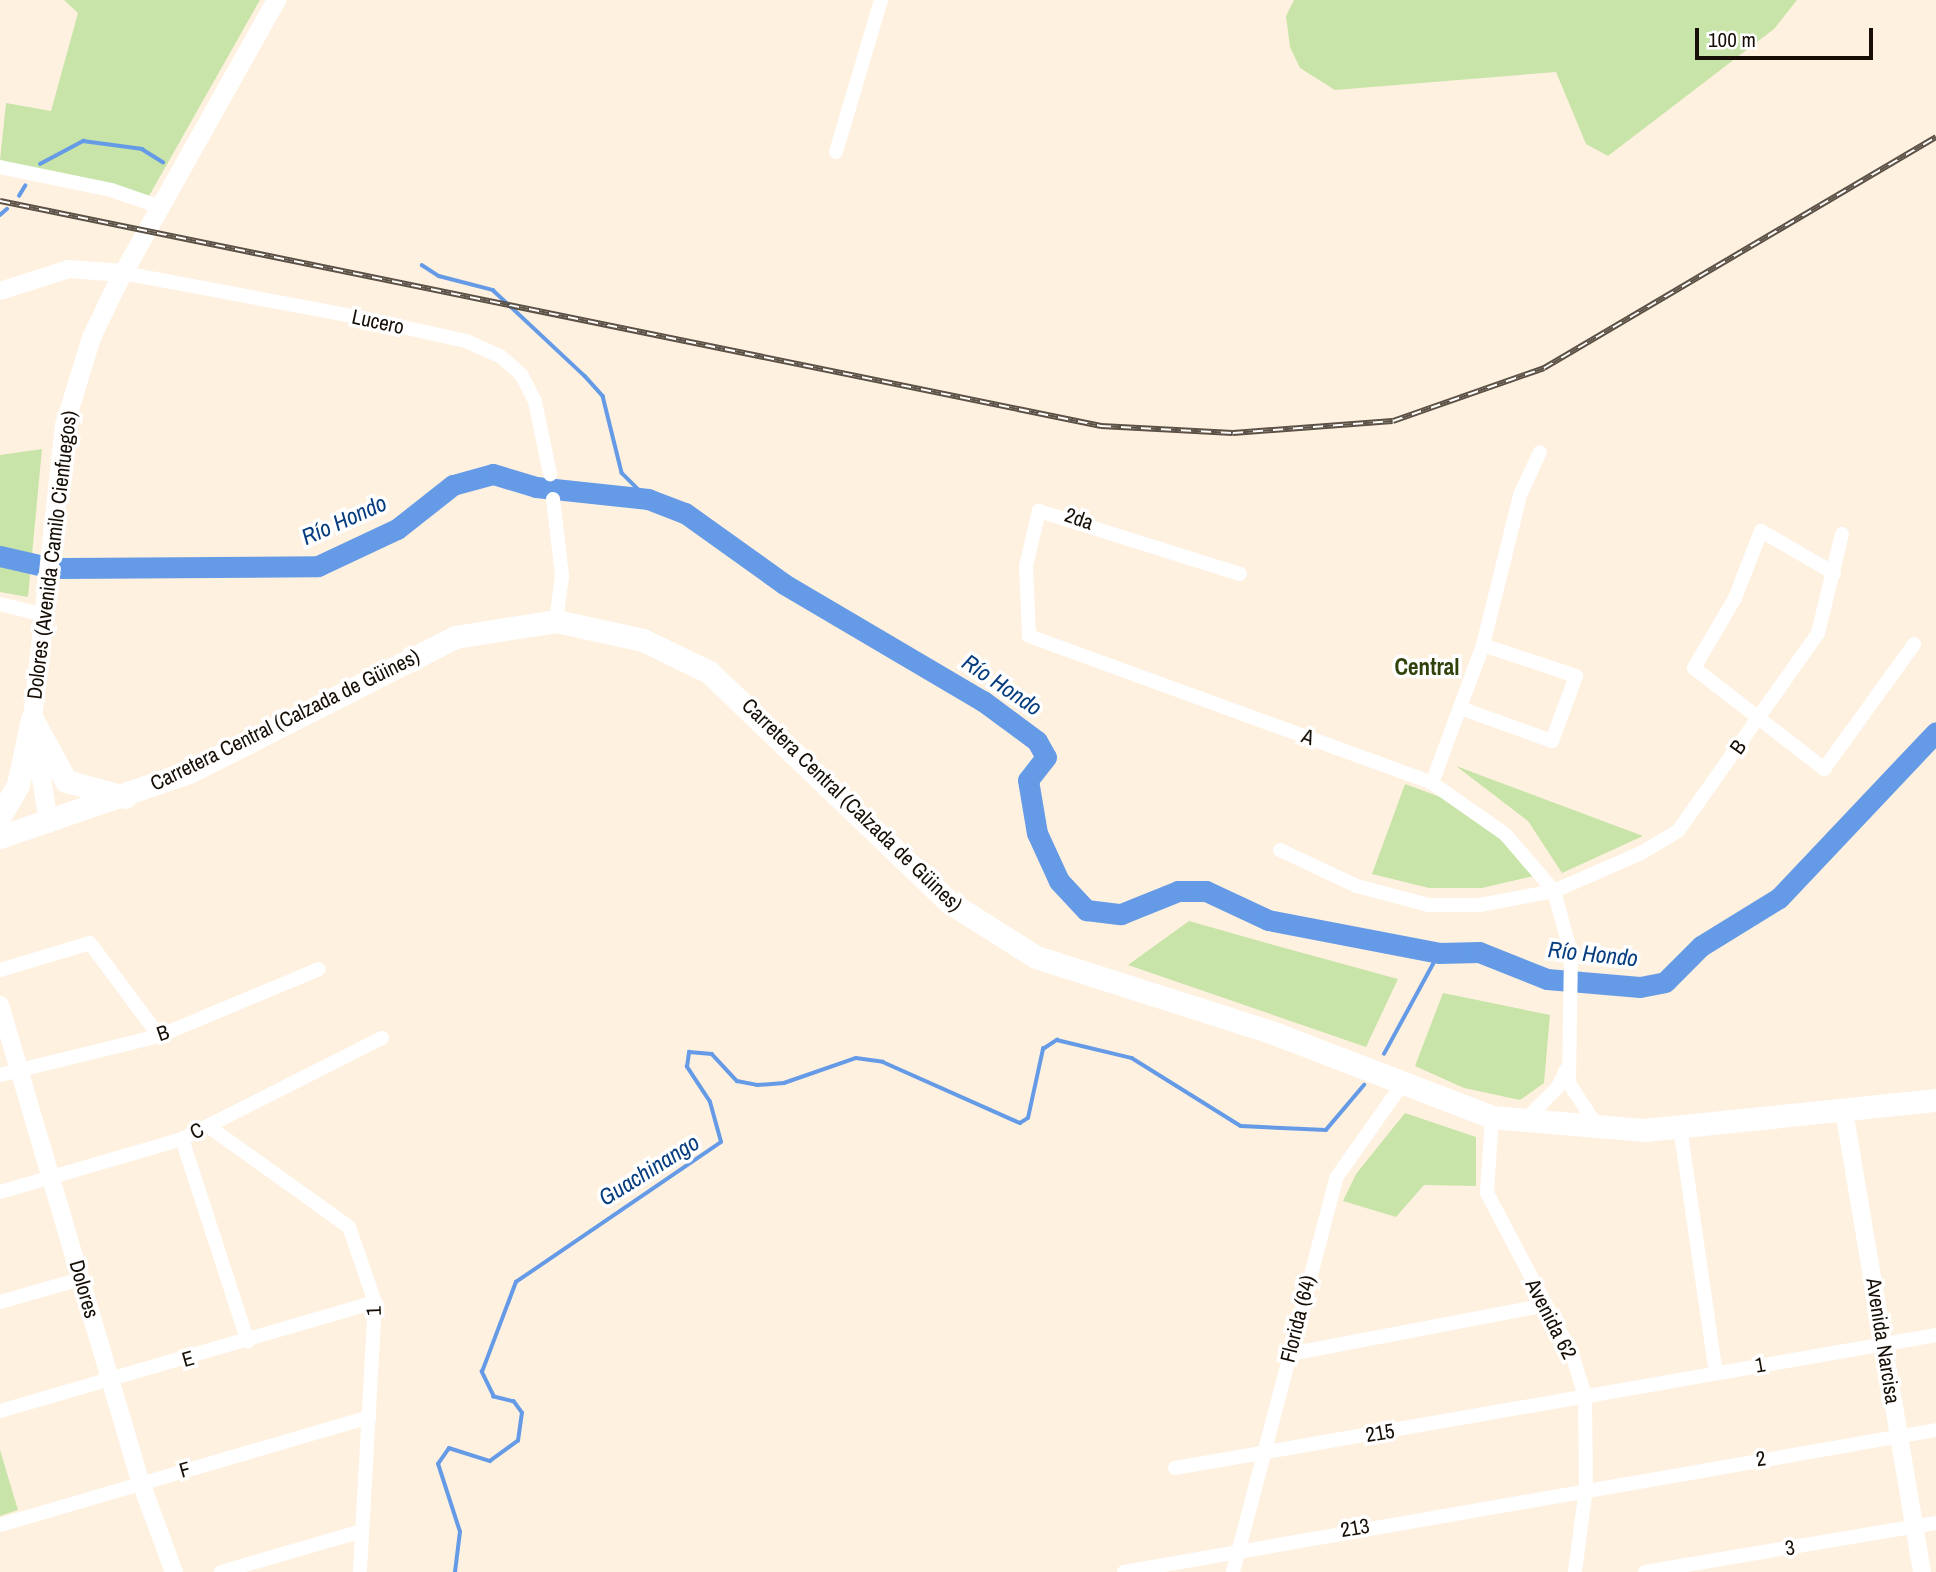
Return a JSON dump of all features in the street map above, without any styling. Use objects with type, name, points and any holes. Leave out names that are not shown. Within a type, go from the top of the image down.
[{"type":"main road","name":"Dolores (Avenida Camilo Cienfuegos)","points":[[48,822],[32,719],[64,425],[91,337],[123,273],[276,0]]},
{"type":"main road","name":"Carretera Central (Calzada de Güines)","points":[[0,837],[125,797],[455,637],[556,621],[634,637],[709,672],[949,902],[1001,937],[1109,983],[1352,1061],[1492,1117],[1599,1129],[1680,1127],[1936,1100]]},
{"type":"main road","points":[[32,719],[66,781],[125,797]]},
{"type":"main road","points":[[0,816],[18,785],[32,719]]},
{"type":"street","points":[[836,152],[881,0]]},
{"type":"street","points":[[0,167],[162,207]]},
{"type":"street","points":[[0,291],[69,269],[123,273]]},
{"type":"street","name":"Lucero","points":[[123,273],[384,323],[500,356],[521,374],[535,402],[550,474]]},
{"type":"street","points":[[1432,783],[1483,645],[1520,495],[1540,452]]},
{"type":"street","points":[[553,499],[562,576],[556,621]]},
{"type":"street","name":"2da","points":[[1029,636],[1026,566],[1039,510],[1240,574]]},
{"type":"street","points":[[1834,573],[1761,531],[1735,598],[1694,668],[1756,720],[1819,767],[1829,767],[1914,644]]},
{"type":"street","name":"B","points":[[1280,850],[1357,886],[1429,905],[1480,905],[1554,891],[1678,831],[1818,632],[1842,534]]},
{"type":"street","points":[[0,604],[44,615]]},
{"type":"street","name":"A","points":[[1029,636],[1432,783],[1504,834],[1554,891]]},
{"type":"street","points":[[1460,708],[1552,741],[1576,676],[1483,645]]},
{"type":"street","points":[[1554,891],[1571,965],[1568,1008],[1569,1083],[1599,1129]]},
{"type":"street","points":[[0,970],[90,943],[159,1036]]},
{"type":"street","name":"B","points":[[0,1075],[159,1036],[319,969]]},
{"type":"street","name":"Dolores","points":[[0,1005],[141,1482],[174,1572]]},
{"type":"street","name":"C","points":[[0,1192],[181,1139],[382,1038]]},
{"type":"street","points":[[1524,1121],[1559,1087],[1568,1065]]},
{"type":"street","name":"Florida (64)","points":[[1233,1572],[1336,1178],[1397,1081]]},
{"type":"street","name":"Avenida Narcisa","points":[[1844,1111],[1922,1572]]},
{"type":"street","name":"Avenida 62","points":[[1492,1117],[1487,1193],[1546,1305],[1585,1396],[1586,1488],[1575,1572]]},
{"type":"street","name":"1","points":[[208,1126],[349,1227],[375,1302],[360,1572]]},
{"type":"street","points":[[1680,1127],[1716,1373]]},
{"type":"street","points":[[181,1139],[248,1342]]},
{"type":"street","points":[[0,1302],[81,1279]]},
{"type":"street","name":"E","points":[[0,1411],[248,1342],[375,1302]]},
{"type":"street","points":[[1290,1354],[1546,1305]]},
{"type":"street","name":"1","points":[[1585,1396],[1936,1335]]},
{"type":"street","name":"215","points":[[1175,1468],[1585,1396]]},
{"type":"street","name":"F","points":[[0,1525],[370,1417]]},
{"type":"street","name":"2","points":[[1586,1488],[1936,1430]]},
{"type":"street","name":"213","points":[[1124,1572],[1240,1548],[1586,1488]]},
{"type":"street","name":"3","points":[[1645,1572],[1936,1523]]},
{"type":"street","points":[[221,1572],[362,1531]]},
{"type":"green space","points":[[64,0],[260,0],[149,196],[0,160],[6,103],[51,111],[78,13]]},
{"type":"green space","points":[[1294,0],[1797,0],[1774,29],[1608,156],[1586,144],[1556,72],[1335,90],[1300,68],[1290,47],[1286,16]]},
{"type":"green space","points":[[42,449],[28,597],[0,592],[0,455]]},
{"type":"green space","points":[[1456,766],[1643,836],[1562,873],[1528,821]]},
{"type":"green space","points":[[1405,784],[1454,802],[1507,844],[1534,876],[1482,888],[1429,888],[1372,874]]},
{"type":"green space","points":[[1189,921],[1398,979],[1366,1047],[1128,965]]},
{"type":"green space","points":[[1443,993],[1550,1015],[1544,1083],[1520,1100],[1464,1088],[1415,1066]]},
{"type":"green space","points":[[1405,1113],[1476,1137],[1476,1186],[1424,1185],[1396,1217],[1343,1201],[1356,1174]]},
{"type":"green space","points":[[0,1450],[18,1510],[0,1516]]},
{"type":"waterway","points":[[40,164],[83,141],[142,149],[163,162]]},
{"type":"waterway","points":[[19,196],[25,186]]},
{"type":"waterway","points":[[0,215],[7,209]]},
{"type":"waterway","points":[[422,265],[439,276],[493,290],[585,376],[603,396],[622,473],[648,499]]},
{"type":"waterway","name":"Río Hondo","points":[[61,568],[318,566],[397,529],[453,485],[493,474],[536,487],[648,499],[685,513],[784,584],[983,701],[1037,741],[1046,757],[1028,780],[1037,833],[1059,881],[1086,910],[1121,914],[1178,891],[1206,891],[1268,920],[1439,953],[1479,952],[1547,979],[1640,987],[1665,982],[1701,946],[1779,898],[1936,732]]},
{"type":"waterway","name":"Río Hondo","points":[[0,556],[38,565]]},
{"type":"waterway","name":"Guachinango","points":[[1384,1054],[1439,953]]},
{"type":"waterway","name":"Guachinango","points":[[455,1572],[460,1532],[438,1464],[449,1448],[490,1461],[518,1441],[522,1413],[514,1402],[494,1397],[482,1372],[516,1282],[721,1142],[710,1102],[687,1067],[689,1052],[712,1054],[737,1081],[757,1085],[784,1083],[856,1058],[883,1062],[1020,1123],[1028,1118],[1043,1049],[1057,1040],[1132,1058],[1241,1126],[1326,1130],[1364,1085]]},
{"type":"railway","points":[[0,201],[1101,426],[1233,433],[1393,421],[1544,368],[1936,137]]},
{"type":"district","name":"Central","points":[[1427,667]]}]
